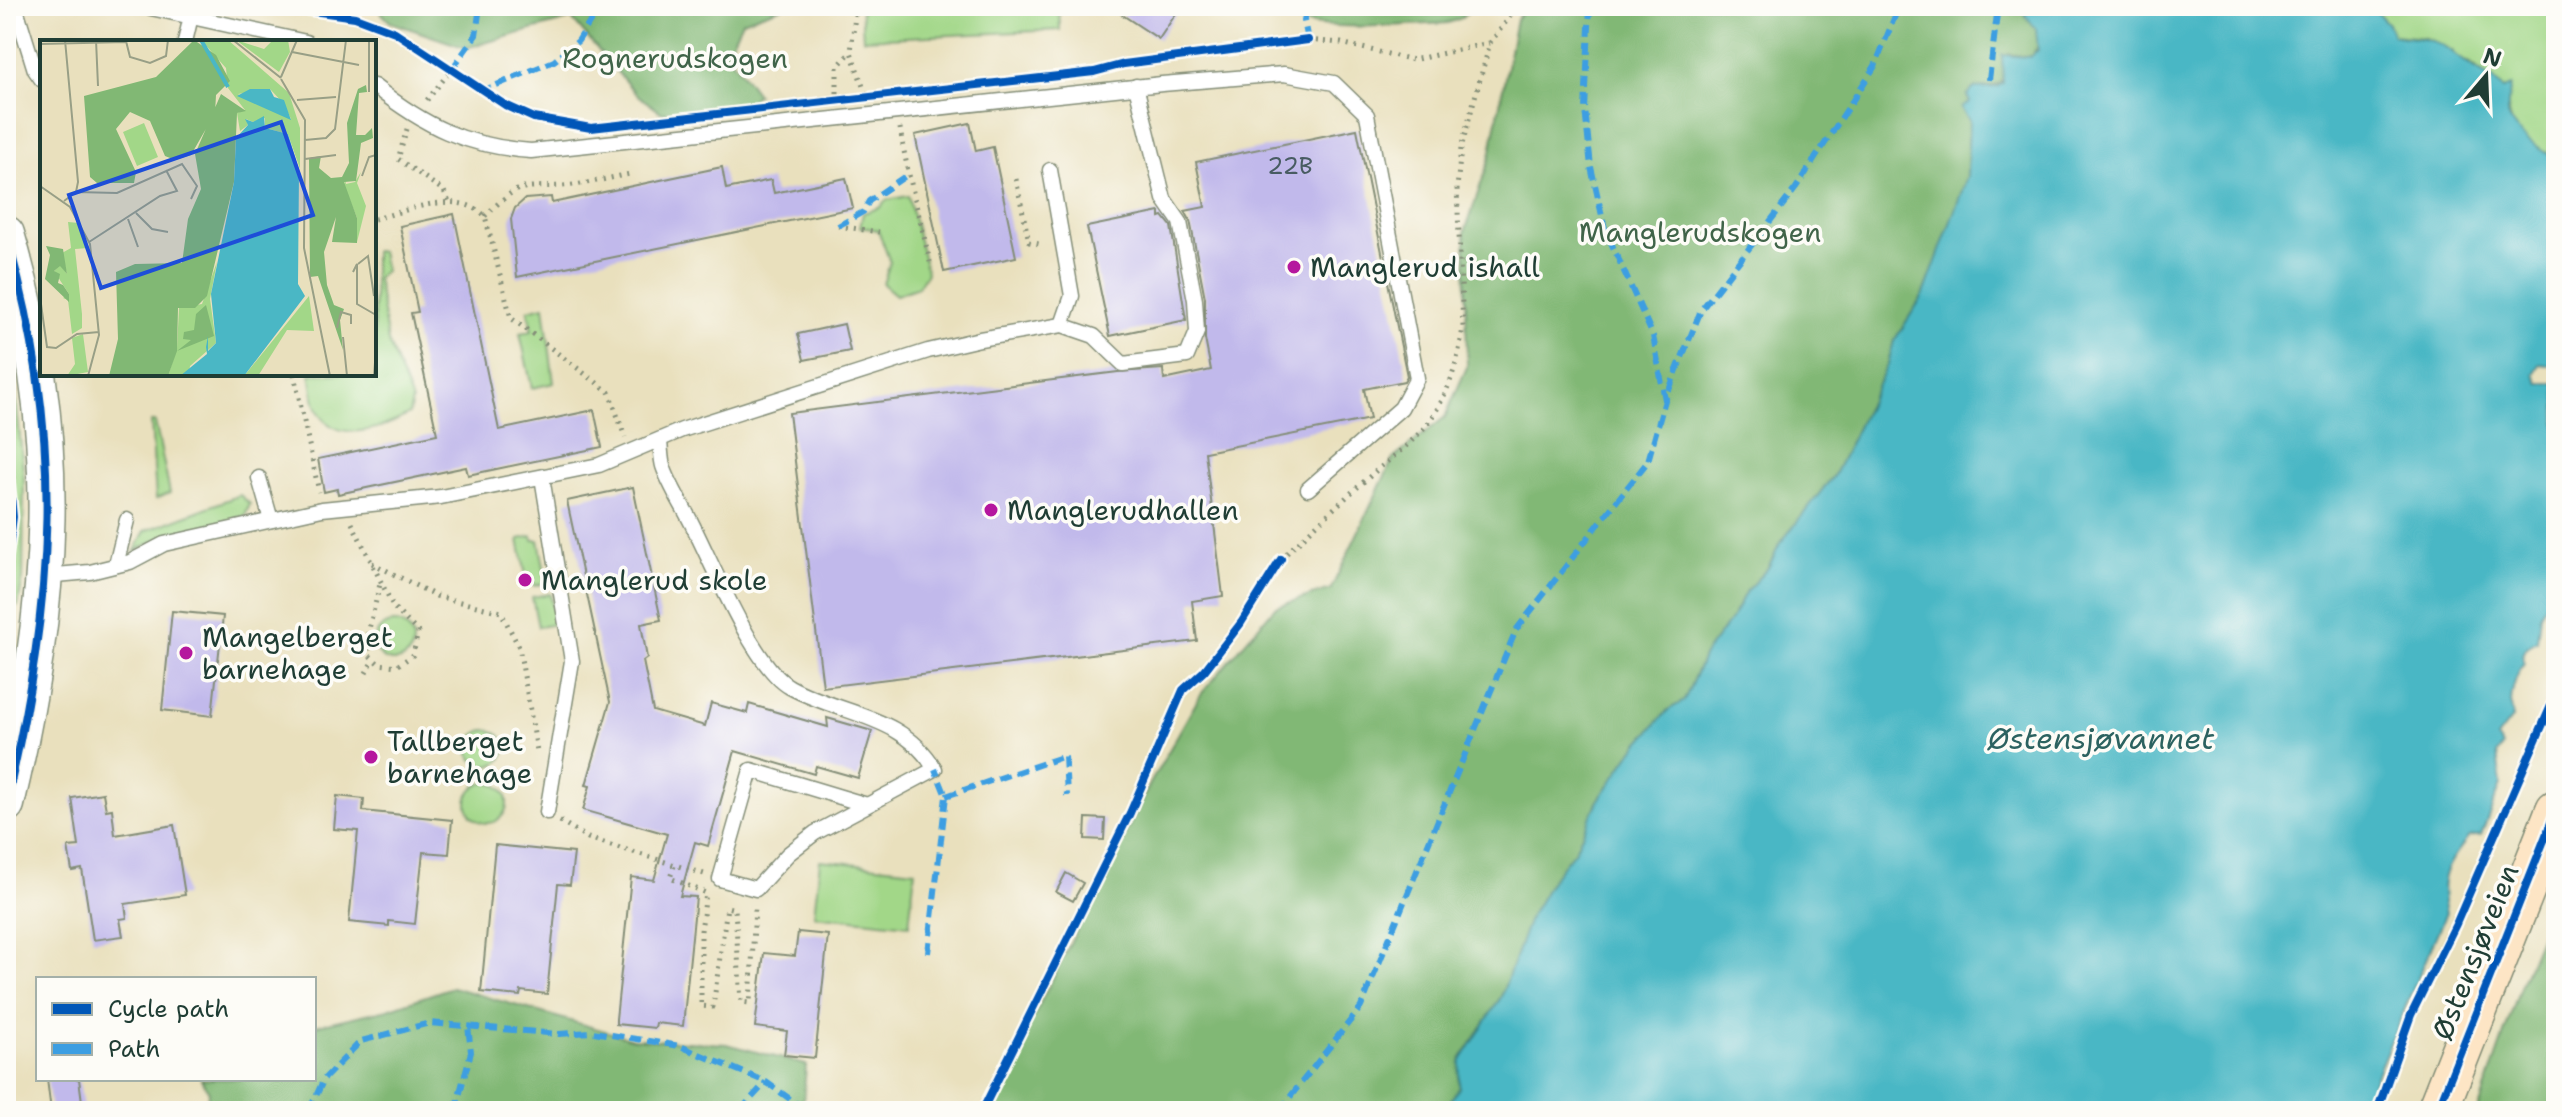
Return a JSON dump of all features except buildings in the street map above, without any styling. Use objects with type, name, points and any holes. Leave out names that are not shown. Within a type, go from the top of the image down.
[{"type":"main road","name":"Østensjøveien","points":[[2437,1111],[2556,810]]},
{"type":"street","points":[[6,234],[25,298],[38,361],[49,517],[34,674],[6,804]]},
{"type":"lane","points":[[142,6],[297,40]]},
{"type":"lane","points":[[18,15],[40,77]]},
{"type":"lane","points":[[185,40],[191,16]]},
{"type":"lane","points":[[376,87],[437,129],[496,148],[531,151],[1136,86],[1284,74],[1334,83],[1367,115],[1417,378],[1401,408],[1308,489]]},
{"type":"lane","points":[[45,576],[90,572],[141,559],[164,544],[322,509],[441,497],[599,465],[660,442],[682,430],[928,351],[1062,325],[1094,336],[1123,364],[1187,356],[1197,332],[1195,300],[1180,222],[1164,199],[1136,86]]},
{"type":"lane","points":[[1050,170],[1072,296],[1062,325]]},
{"type":"lane","points":[[660,442],[663,466],[771,671],[789,687],[886,724],[910,737],[925,752],[935,769],[815,833],[788,854],[756,889],[720,879],[751,770],[867,805]]},
{"type":"lane","points":[[542,477],[572,661],[547,812]]},
{"type":"lane","points":[[259,478],[271,520]]},
{"type":"lane","points":[[116,565],[127,520]]},
{"type":"path","points":[[856,6],[851,52],[867,97],[869,115]]},
{"type":"path","points":[[1304,40],[1341,43],[1413,60],[1490,43],[1518,6]]},
{"type":"path","points":[[840,118],[837,67],[851,52]]},
{"type":"path","points":[[441,62],[461,77]]},
{"type":"path","points":[[422,107],[452,69]]},
{"type":"path","points":[[822,102],[881,95]]},
{"type":"path","points":[[899,127],[907,175],[917,200],[930,262]]},
{"type":"path","points":[[407,128],[398,159],[444,191],[449,202]]},
{"type":"path","points":[[485,216],[522,187],[563,186],[630,174]]},
{"type":"path","points":[[1016,179],[1029,242],[1064,250]]},
{"type":"path","points":[[376,219],[449,202],[475,206],[485,216],[511,318],[609,392],[630,453]]},
{"type":"path","points":[[838,226],[879,232]]},
{"type":"path","points":[[294,376],[322,509]]},
{"type":"path","points":[[344,508],[381,580],[394,608],[418,632],[418,645],[406,663],[397,666],[388,667],[373,660],[367,646],[381,580]]},
{"type":"path","points":[[7,564],[11,548]]},
{"type":"path","points":[[372,563],[436,596],[501,612],[519,647],[547,812],[588,838],[720,879]]},
{"type":"path","points":[[366,673],[373,660]]},
{"type":"path","points":[[674,866],[670,878],[706,893],[701,931],[701,1006],[713,1007],[727,907],[735,909],[741,1002],[750,1003],[756,889]]},
{"type":"green space","name":"Rognerudskogen","points":[[375,6],[785,6],[742,21],[727,53],[757,94],[748,104],[662,113],[636,94],[572,19],[466,48],[390,22]]},
{"type":"green space","points":[[861,6],[1059,6],[1060,30],[863,39]]},
{"type":"green space","points":[[1262,6],[1473,6],[1462,18],[1448,23],[1350,26],[1298,22]]},
{"type":"green space","name":"Manglerudskogen","points":[[1528,6],[2019,6],[2036,29],[2039,45],[2030,57],[2009,54],[2004,78],[1998,85],[1974,88],[1967,96],[1970,102],[1967,177],[1924,294],[1894,341],[1888,364],[1834,475],[1779,545],[1768,568],[1746,591],[1732,618],[1704,655],[1684,701],[1668,710],[1634,749],[1598,801],[1575,850],[1552,879],[1529,920],[1501,997],[1460,1061],[1459,1088],[1443,1111],[986,1111],[1151,782],[1201,694],[1275,607],[1331,589],[1393,459],[1445,417],[1467,367],[1465,232],[1490,157],[1516,19]]},
{"type":"green space","points":[[2371,6],[2556,6],[2556,156],[2536,149],[2514,132],[2503,89],[2468,62],[2459,61],[2453,51],[2426,38],[2393,35],[2388,24]]},
{"type":"green space","points":[[908,196],[927,273],[918,287],[896,295],[883,284],[890,262],[878,230],[860,227],[863,213],[879,208],[887,200]]},
{"type":"green space","points":[[376,251],[381,252],[385,271],[377,278],[388,342],[412,401],[409,414],[371,429],[344,431],[323,418],[315,401],[310,376],[376,376]]},
{"type":"green space","points":[[544,306],[554,383],[532,388],[520,333],[532,331],[528,310]]},
{"type":"green space","points":[[6,353],[12,354],[24,479],[23,578],[18,606],[6,605]]},
{"type":"green space","points":[[151,422],[155,422],[170,493],[156,499]]},
{"type":"green space","points":[[240,495],[250,504],[245,516],[162,537],[135,551],[145,531]]},
{"type":"green space","points":[[532,536],[533,540],[539,540],[547,583],[534,586],[533,581],[527,582],[519,539]]},
{"type":"green space","points":[[550,594],[556,624],[538,627],[532,597]]},
{"type":"green space","points":[[394,623],[407,629],[413,642],[407,655],[394,661],[381,655],[375,642],[381,629]]},
{"type":"green space","points":[[487,730],[500,735],[505,748],[500,761],[487,766],[474,761],[469,748],[474,735]]},
{"type":"green space","points":[[487,783],[501,789],[507,803],[501,817],[487,823],[473,817],[467,803],[473,789]]},
{"type":"green space","points":[[820,860],[915,870],[909,925],[814,915]]},
{"type":"green space","points":[[2556,899],[2556,1111],[2478,1111],[2521,984]]},
{"type":"green space","points":[[452,987],[633,1039],[727,1044],[806,1065],[803,1106],[814,1111],[203,1111],[209,1092],[202,1081],[316,1081],[316,1026],[388,1009]]},
{"type":"water","name":"Østensjøvannet","points":[[2019,6],[2371,6],[2388,24],[2393,35],[2436,42],[2492,78],[2503,89],[2511,86],[2508,112],[2512,124],[2539,148],[2556,156],[2556,366],[2540,364],[2534,374],[2539,383],[2556,383],[2556,585],[2540,614],[2537,641],[2525,648],[2522,655],[2525,664],[2515,681],[2513,717],[2497,738],[2503,746],[2497,754],[2501,785],[2481,835],[2469,837],[2446,872],[2443,890],[2446,913],[2361,1111],[1443,1111],[1459,1088],[1460,1062],[1501,997],[1529,919],[1552,879],[1575,850],[1598,801],[1634,749],[1668,710],[1684,701],[1704,655],[1732,618],[1746,591],[1768,568],[1779,545],[1834,475],[1888,364],[1894,341],[1924,294],[1967,177],[1969,120],[1961,108],[1970,102],[1967,96],[1974,88],[1997,87],[2003,83],[2002,55],[2030,57],[2038,50],[2036,29]]},
{"type":"marked path","points":[[452,69],[476,35],[480,6]]},
{"type":"marked path","points":[[480,92],[554,61],[578,41],[600,6]]},
{"type":"marked path","points":[[716,6],[718,11],[732,6]]},
{"type":"marked path","points":[[1308,6],[1304,21],[1308,40]]},
{"type":"marked path","points":[[1590,6],[1585,109],[1591,167],[1605,229],[1653,336],[1665,400]]},
{"type":"marked path","points":[[1279,1111],[1361,1007],[1516,630],[1648,461],[1665,400],[1701,310],[1796,188],[1875,66],[1899,6]]},
{"type":"marked path","points":[[1989,80],[1998,6]]},
{"type":"marked path","points":[[838,226],[863,212],[869,201],[907,175]]},
{"type":"marked path","points":[[946,796],[1065,756],[1067,796]]},
{"type":"marked path","points":[[928,953],[946,796],[935,769]]},
{"type":"marked path","points":[[309,1111],[324,1079],[361,1041],[430,1023],[559,1034],[593,1032],[680,1046],[766,1082],[807,1111]]},
{"type":"marked path","points":[[455,1111],[471,1052],[468,1026]]},
{"type":"marked path","points":[[740,1111],[766,1082]]},
{"type":"cycle path","points":[[277,6],[355,17],[395,32],[505,105],[534,118],[591,128],[1094,72],[1124,64],[1308,40]]},
{"type":"cycle path","points":[[6,234],[25,309],[38,380],[45,450],[46,519],[43,587],[35,657],[6,804]]},
{"type":"cycle path","points":[[6,448],[13,517],[6,568]]},
{"type":"cycle path","points":[[982,1111],[1130,813],[1183,690],[1204,671],[1241,623],[1281,559]]},
{"type":"cycle path","points":[[2377,1111],[2411,1015],[2456,924],[2556,694]]},
{"type":"cycle path","points":[[2437,1111],[2556,810]]},
{"type":"place","name":"Manglerud ishall","points":[[1294,267]]},
{"type":"place","name":"Manglerudhallen","points":[[991,510]]},
{"type":"place","name":"Manglerud skole","points":[[525,580]]},
{"type":"place","name":"Mangelberget barnehage","points":[[186,653]]},
{"type":"place","name":"Tallberget barnehage","points":[[371,757]]}]
